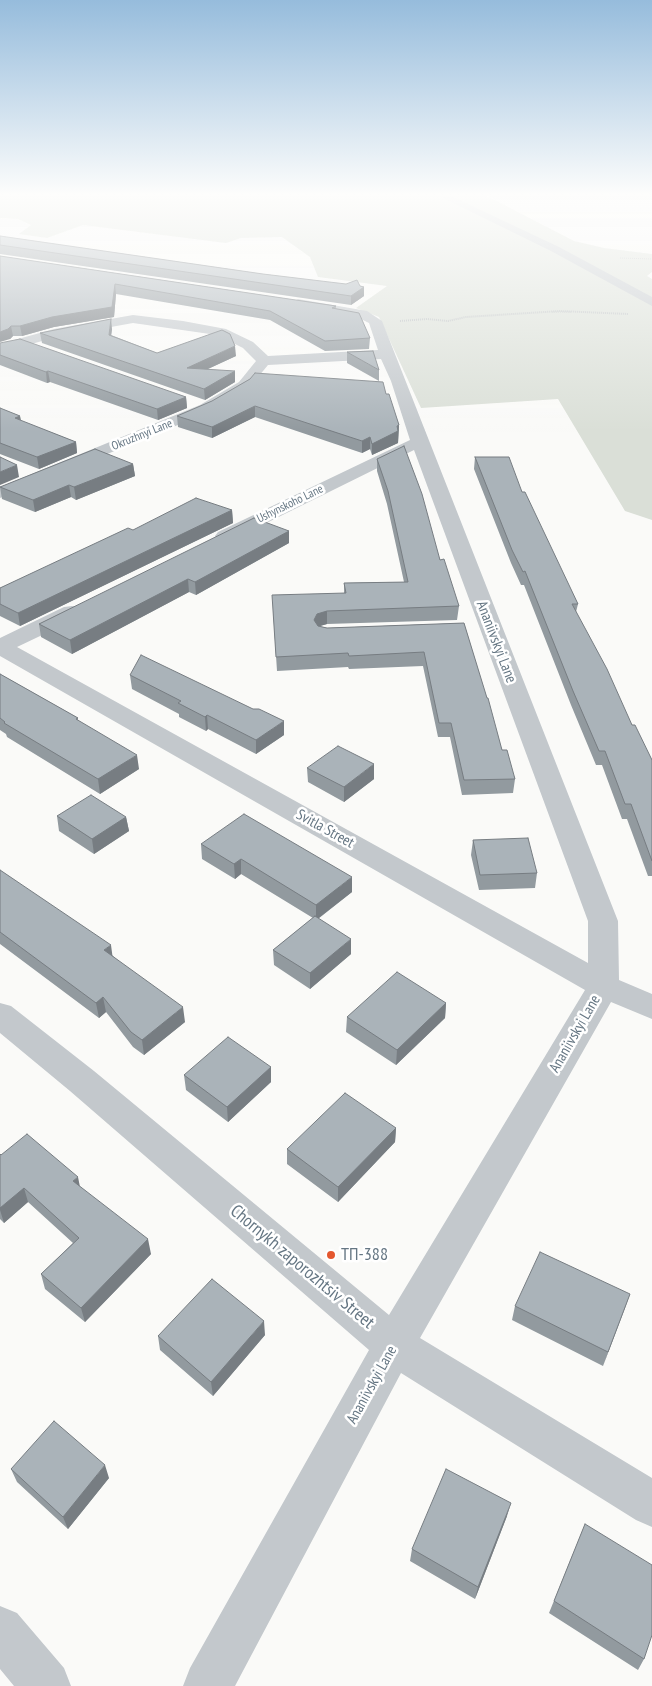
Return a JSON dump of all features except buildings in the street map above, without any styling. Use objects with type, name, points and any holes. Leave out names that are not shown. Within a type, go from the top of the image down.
[{"type":"street","points":[[602,275],[652,302]]},
{"type":"street","points":[[287,301],[345,310],[368,317]]},
{"type":"street","points":[[133,320],[136,304]]},
{"type":"street","name":"Ananiivskyi Lane","points":[[208,1686],[394,1344],[604,986],[603,921],[481,627],[399,381],[368,317]]},
{"type":"street","points":[[0,349],[54,333],[133,320],[183,324],[221,332],[248,345],[264,360],[386,354]]},
{"type":"street","points":[[0,335],[48,352]]},
{"type":"street","name":"Okruzhnyi Lane","points":[[0,493],[206,408],[244,384],[264,360]]},
{"type":"street","points":[[187,402],[206,408]]},
{"type":"street","name":"Ushynskoho Lane","points":[[205,546],[419,441]]},
{"type":"street","points":[[16,467],[39,477]]},
{"type":"street","points":[[0,647],[89,603]]},
{"type":"street","name":"Svitla Street","points":[[0,647],[604,986],[652,1007]]},
{"type":"street","name":"Chornykh zaporozhtsiv Street","points":[[0,1015],[97,1094],[394,1344],[652,1504]]},
{"type":"street","points":[[0,1630],[46,1686]]},
{"type":"path","points":[[368,317],[448,321],[474,317],[560,311],[630,314]]},
{"type":"shaded area","points":[[317,275],[649,275],[647,276],[652,279],[652,520],[625,511],[558,399],[421,408],[379,317],[356,308],[387,286],[318,277]]},
{"type":"place","name":"ТП-388","points":[[331,1255]]}]
